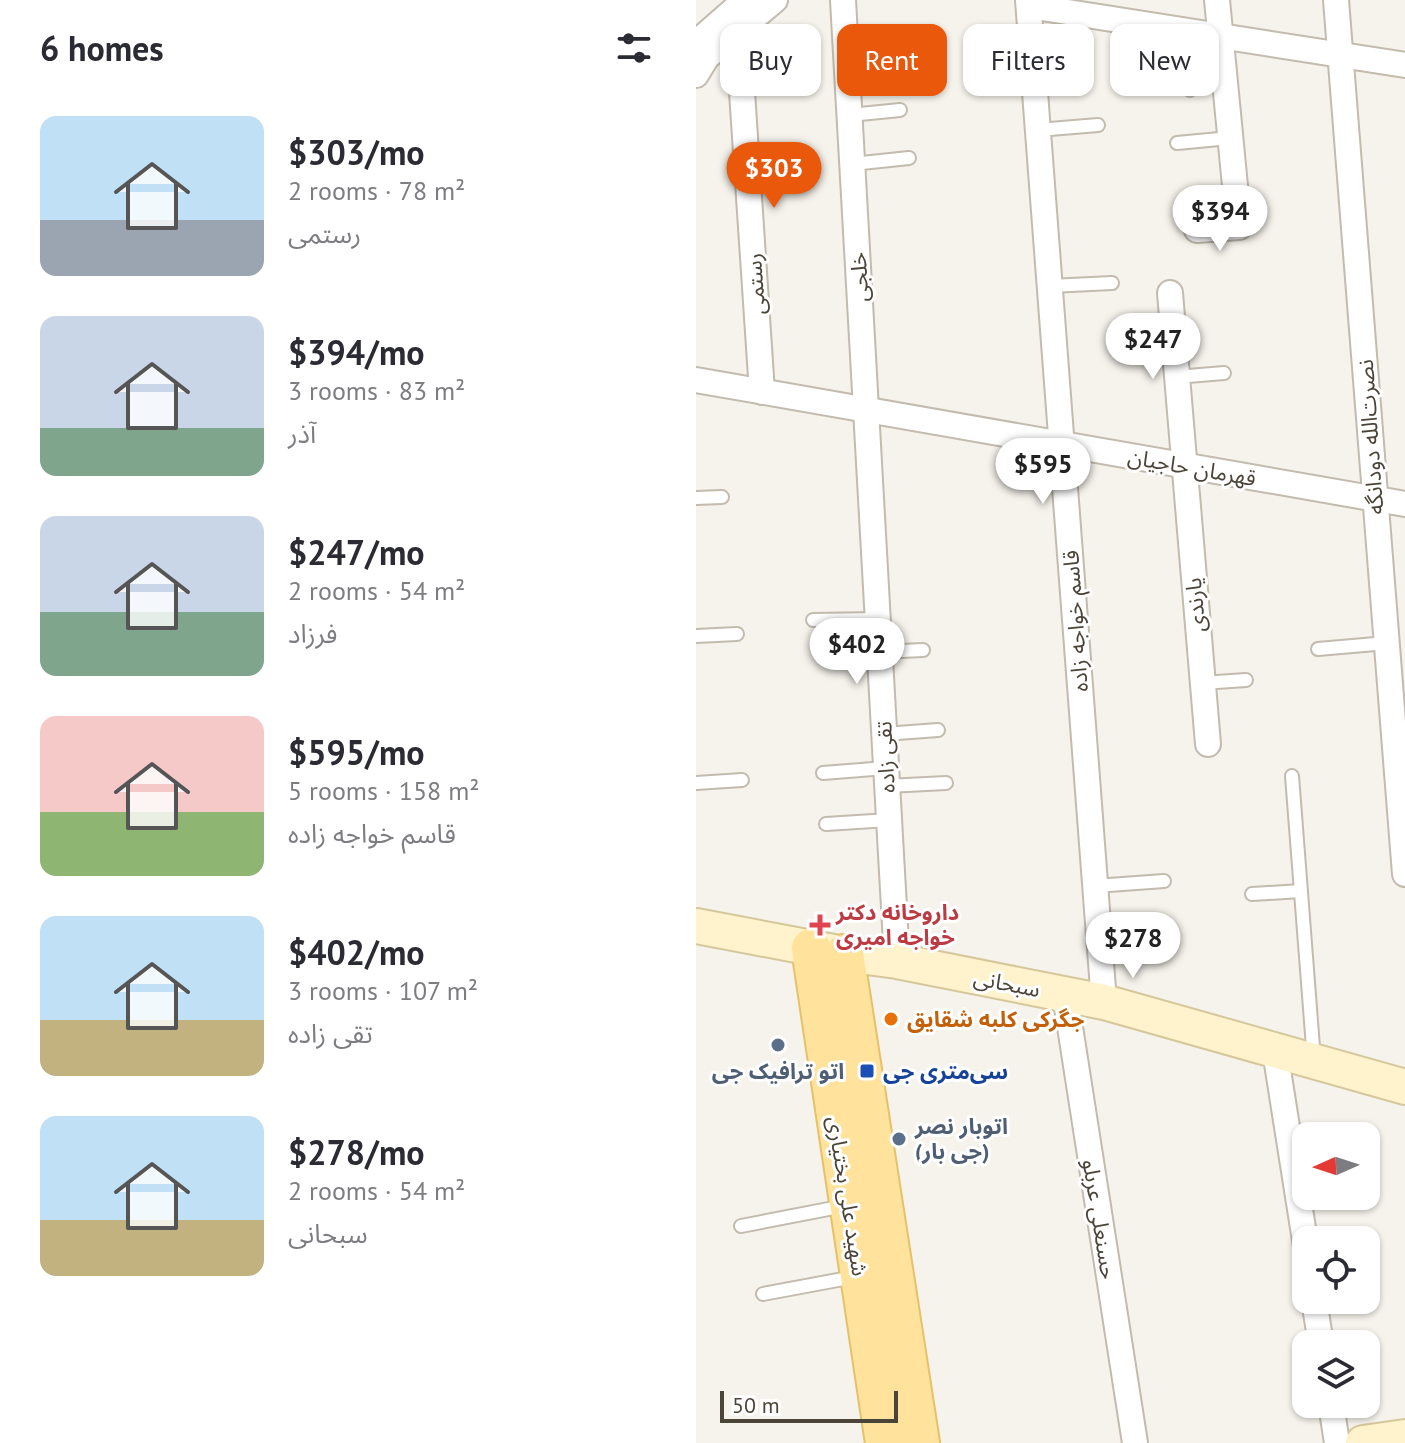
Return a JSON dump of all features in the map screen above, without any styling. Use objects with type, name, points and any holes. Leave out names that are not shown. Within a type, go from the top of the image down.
[{"type":"main road","name":"سبحانی","points":[[696,926],[1104,1002],[1405,1087]]},
{"type":"main road","name":"شهید علی بختیاری","points":[[827,951],[850,1205],[885,1443]]},
{"type":"main road","name":"شهید علی بختیاری","points":[[827,951],[920,1443]]},
{"type":"main road","points":[[1363,1443],[1405,1437]]},
{"type":"street","points":[[696,43],[745,0]]},
{"type":"street","points":[[747,24],[775,0]]},
{"type":"street","name":"خلجی","points":[[843,0],[866,409]]},
{"type":"street","points":[[1197,230],[1239,227],[1217,0]]},
{"type":"street","name":"نصرت‌الله دودانگه","points":[[1336,0],[1405,874]]},
{"type":"street","points":[[1029,3],[1148,24]]},
{"type":"street","name":"قاسم خواجه زاده","points":[[1029,3],[1030,24]]},
{"type":"street","points":[[1220,36],[1405,65]]},
{"type":"street","points":[[696,75],[707,57],[720,47]]},
{"type":"street","name":"رستمی","points":[[742,96],[762,392]]},
{"type":"street","name":"قاسم خواجه زاده","points":[[1036,96],[1104,1002]]},
{"type":"street","name":"یارندی","points":[[1170,293],[1208,744]]},
{"type":"street","name":"قهرمان حاجیان","points":[[696,380],[1405,504]]},
{"type":"street","name":"تقی زاده","points":[[866,409],[897,961]]},
{"type":"street","name":"حسنعلی عربلو","points":[[1065,995],[1135,1443]]},
{"type":"street","points":[[1275,1051],[1303,1226]]},
{"type":"street","points":[[1333,1418],[1337,1443]]},
{"type":"lane","points":[[850,115],[900,110]]},
{"type":"lane","points":[[1038,130],[1098,125]]},
{"type":"lane","points":[[1177,143],[1230,138]]},
{"type":"lane","points":[[852,164],[909,158]]},
{"type":"lane","points":[[1050,286],[1112,283]]},
{"type":"lane","points":[[1176,377],[1224,373]]},
{"type":"lane","points":[[696,498],[722,497]]},
{"type":"lane","points":[[813,620],[878,619]]},
{"type":"lane","points":[[696,636],[737,634]]},
{"type":"lane","points":[[1318,649],[1387,643]]},
{"type":"lane","points":[[880,652],[923,650]]},
{"type":"lane","points":[[1202,683],[1246,680]]},
{"type":"lane","points":[[884,734],[938,730]]},
{"type":"lane","points":[[823,773],[946,783]]},
{"type":"lane","points":[[1292,776],[1315,1062]]},
{"type":"lane","points":[[696,783],[742,780]]},
{"type":"lane","points":[[826,824],[889,820]]},
{"type":"lane","points":[[1095,886],[1164,881]]},
{"type":"lane","points":[[1252,894],[1301,891]]},
{"type":"lane","points":[[741,1226],[850,1205]]},
{"type":"lane","points":[[763,1294],[861,1276]]},
{"type":"place","name":"داروخانه دکتر خواجه امیری","points":[[820,925]]},
{"type":"place","name":"جگرکی کلبه شقایق","points":[[891,1019]]},
{"type":"place","name":"اتو ترافیک جی","points":[[778,1045]]},
{"type":"place","name":"سی‌متری جی","points":[[867,1071]]},
{"type":"place","name":"اتوبار نصر (جی بار)","points":[[899,1139]]}]
